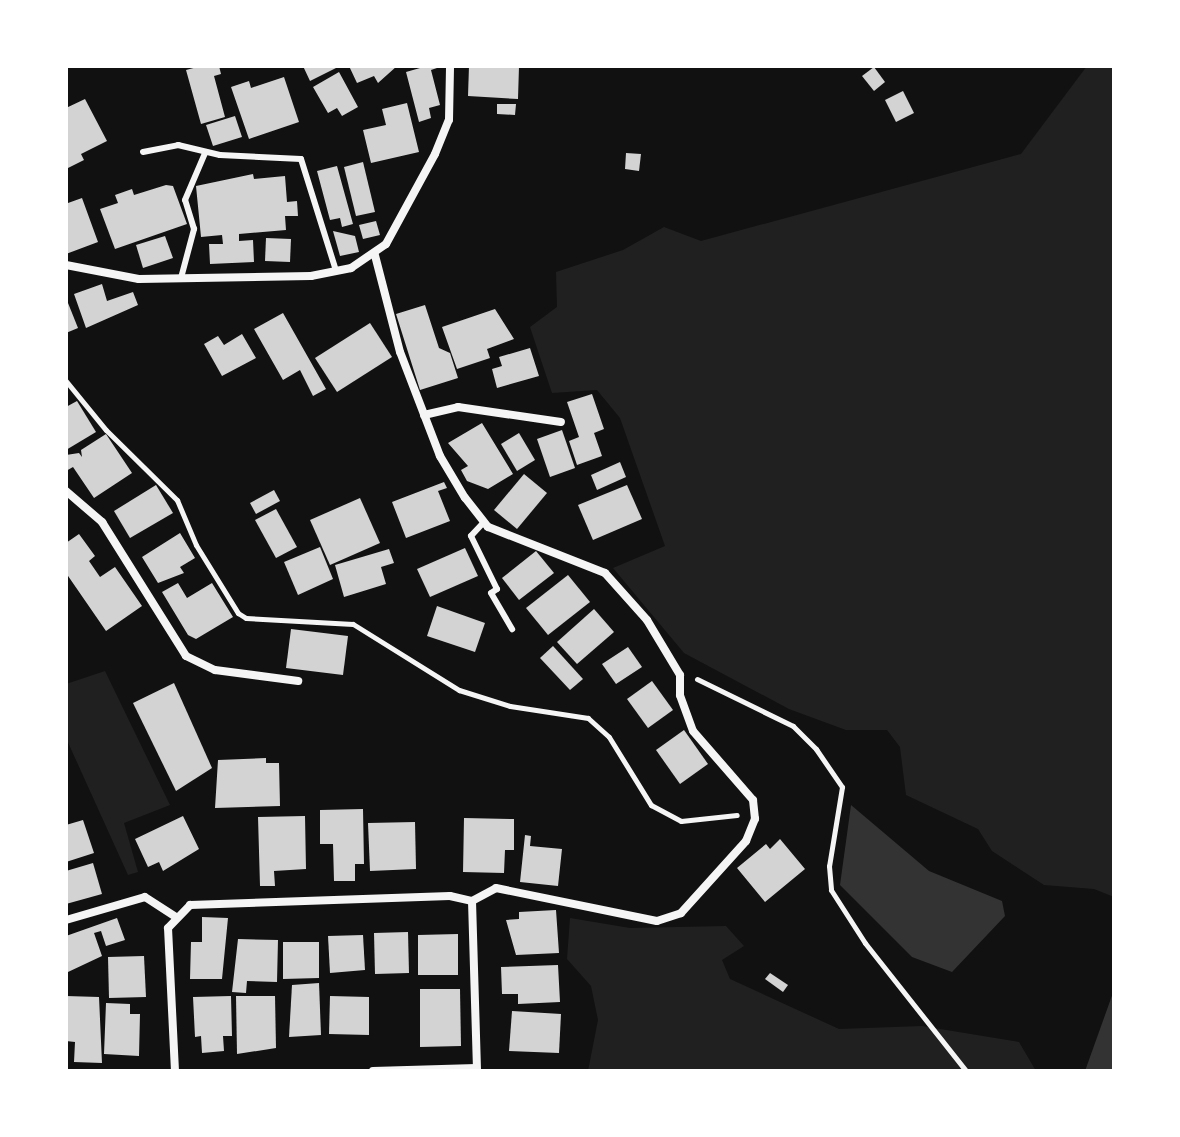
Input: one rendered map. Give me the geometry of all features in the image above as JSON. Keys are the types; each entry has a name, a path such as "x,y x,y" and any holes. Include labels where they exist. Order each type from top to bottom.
{"street":[{"path":"66,265 139,279 181,278 336,271 375,255 400,218 449,120 450,66"},
{"path":"175,1071 168,928 190,905 450,896 472,901 496,888 657,921 681,913 746,841 754,813 753,800 693,731 680,695 680,675 647,620 605,573 484,522 440,456 424,415 375,255"},
{"path":"424,415 458,407 561,422"},
{"path":"66,491 102,522 186,656 215,670 298,681"},
{"path":"66,920 145,897 177,918"},
{"path":"373,1071 476,1070 472,901"}],"lane":[{"path":"143,152 178,145 205,153 301,159 336,271"},
{"path":"181,278 194,229 185,200 205,153"},
{"path":"484,522 471,536 497,589 491,593 512,629"}],"path":[{"path":"66,381 106,430 177,500 196,545 238,613 246,618 353,624 459,690 510,706 588,718 609,737 651,805 670,817 681,821 754,813"},
{"path":"680,675 710,683 793,726 816,749 842,787 829,866 831,890 865,943 966,1071"}],"shaded area":[{"path":"1087,66 1114,66 1114,897 1094,889 1044,885 992,851 978,829 906,795 900,747 887,730 846,730 789,709 684,653 613,568 665,546 620,418 597,390 552,393 530,327 557,307 556,272 623,250 664,227 701,241 1021,154"},
{"path":"105,671 170,805 124,823 138,872 128,875 66,738 66,684"},
{"path":"851,805 929,871 1002,901 1005,916 952,972 912,957 840,885"},
{"path":"570,918 630,928 726,926 744,946 722,960 730,979 839,1029 922,1026 1019,1042 1036,1071 588,1071 598,1020 591,986 567,959"},
{"path":"1114,990 1114,1071 1085,1071"}],"building":[{"path":"219,66 221,74 214,76 225,117 201,124 186,70"},
{"path":"303,66 340,66 310,81"},
{"path":"349,66 397,66 378,83 374,76 357,83"},
{"path":"427,66 443,66 431,70 440,105 429,108 431,118 419,122 406,72"},
{"path":"469,66 519,66 518,99 468,96"},
{"path":"874,67 885,82 874,91 862,76"},
{"path":"339,72 358,107 342,116 337,108 328,113 313,87"},
{"path":"284,77 299,122 249,139 231,87 249,81 251,88"},
{"path":"903,91 914,113 896,122 885,100"},
{"path":"85,99 107,141 81,154 84,160 66,169 66,108"},
{"path":"407,103 419,152 371,163 363,130 386,125 382,109"},
{"path":"497,104 516,104 515,115 497,114"},
{"path":"235,116 242,137 213,146 206,125"},
{"path":"626,153 641,154 639,171 625,169"},
{"path":"363,162 375,212 356,216 344,167"},
{"path":"337,166 353,224 342,227 340,218 330,220 317,171"},
{"path":"253,174 254,179 285,176 287,202 297,201 298,216 285,216 286,230 239,234 239,241 253,240 254,262 210,264 209,244 223,244 222,235 201,237 196,186"},
{"path":"166,185 173,186 187,224 115,249 100,209 118,203 115,195 132,189 134,195"},
{"path":"66,198 68,203 82,198 98,242 66,254"},
{"path":"376,221 380,235 363,239 359,225"},
{"path":"333,231 355,236 359,252 340,256"},
{"path":"165,236 173,258 143,268 136,245"},
{"path":"266,238 291,239 290,262 265,261"},
{"path":"102,284 107,301 133,292 138,305 86,328 74,294"},
{"path":"66,298 78,328 66,333"},
{"path":"425,305 439,348 450,353 458,378 420,390 396,314"},
{"path":"495,309 514,339 487,349 490,358 457,369 442,327"},
{"path":"283,313 326,389 313,396 300,370 283,380 254,329"},
{"path":"370,323 392,357 337,392 315,358"},
{"path":"242,334 256,358 222,376 204,344 218,336 224,345"},
{"path":"530,348 539,376 497,388 492,369 502,366 499,357"},
{"path":"592,394 604,429 594,433 602,456 577,465 569,441 579,437 567,402"},
{"path":"77,401 96,432 66,450 66,407"},
{"path":"482,423 513,474 488,489 467,481 461,470 468,466 448,443"},
{"path":"562,430 575,468 550,477 537,439"},
{"path":"519,433 535,460 517,471 501,444"},
{"path":"106,434 132,473 94,498 73,467 66,471 66,455 79,453 82,457 81,450"},
{"path":"620,462 626,477 597,490 591,475"},
{"path":"524,474 547,493 517,529 494,510"},
{"path":"444,482 447,488 438,491 450,521 406,538 392,502"},
{"path":"156,485 173,513 130,538 114,511"},
{"path":"627,485 642,519 593,540 578,505"},
{"path":"274,490 280,501 256,514 250,503"},
{"path":"360,498 380,543 330,565 310,520"},
{"path":"276,509 297,547 276,558 255,520"},
{"path":"180,533 195,558 180,567 184,573 158,583 142,557"},
{"path":"79,534 95,556 89,561 100,577 115,567 142,606 106,631 66,573 66,543"},
{"path":"320,547 333,579 298,595 284,562"},
{"path":"465,548 478,576 430,597 417,569"},
{"path":"389,549 394,563 381,567 386,584 344,597 335,565"},
{"path":"536,551 554,573 519,600 502,578"},
{"path":"568,575 590,602 548,635 526,608"},
{"path":"178,583 187,598 212,583 233,617 196,639 188,635 162,592"},
{"path":"437,606 485,623 475,652 427,636"},
{"path":"594,609 614,632 577,664 557,642"},
{"path":"291,629 348,636 343,675 286,668"},
{"path":"553,646 583,679 570,690 540,658"},
{"path":"628,647 642,667 616,684 602,664"},
{"path":"652,681 673,710 648,728 627,699"},
{"path":"174,683 212,768 176,791 133,703"},
{"path":"684,730 708,764 680,784 656,750"},
{"path":"266,758 266,763 279,763 280,806 215,808 218,760"},
{"path":"363,809 364,864 355,864 355,881 334,881 333,844 320,844 320,810"},
{"path":"183,816 199,849 163,871 159,862 148,867 135,839"},
{"path":"305,816 306,869 274,871 275,886 260,886 258,817"},
{"path":"464,818 514,819 514,850 505,850 504,873 463,872"},
{"path":"83,820 94,853 66,862 66,825"},
{"path":"415,822 416,869 370,871 368,823"},
{"path":"525,835 531,836 530,846 562,849 558,886 520,882"},
{"path":"780,839 805,869 765,902 737,868 766,844 770,849"},
{"path":"93,863 102,894 66,904 66,871"},
{"path":"556,910 559,953 516,955 506,920 519,919 519,912"},
{"path":"202,917 228,918 222,979 190,979 191,942 202,942"},
{"path":"117,918 125,940 106,946 101,931 94,933 102,956 68,972 66,936"},
{"path":"408,932 409,973 375,974 374,933"},
{"path":"458,934 458,975 418,975 418,935"},
{"path":"363,935 365,970 330,973 328,936"},
{"path":"238,939 278,940 277,982 247,981 246,993 232,992"},
{"path":"283,942 319,942 319,978 283,979"},
{"path":"144,956 146,997 109,998 108,957"},
{"path":"558,965 560,1002 518,1004 518,994 502,994 501,967"},
{"path":"770,973 788,985 783,992 765,979"},
{"path":"319,983 321,1035 289,1037 292,985"},
{"path":"420,989 460,989 461,1046 420,1047"},
{"path":"66,996 99,997 102,1063 74,1062 75,1042 66,1041"},
{"path":"231,996 232,1036 223,1036 224,1051 202,1053 201,1036 195,1037 193,997"},
{"path":"236,996 275,996 276,1048 237,1054"},
{"path":"330,996 369,997 369,1035 329,1034"},
{"path":"106,1003 130,1004 130,1014 140,1014 139,1056 104,1054"},
{"path":"512,1011 561,1014 559,1053 509,1051"}]}
